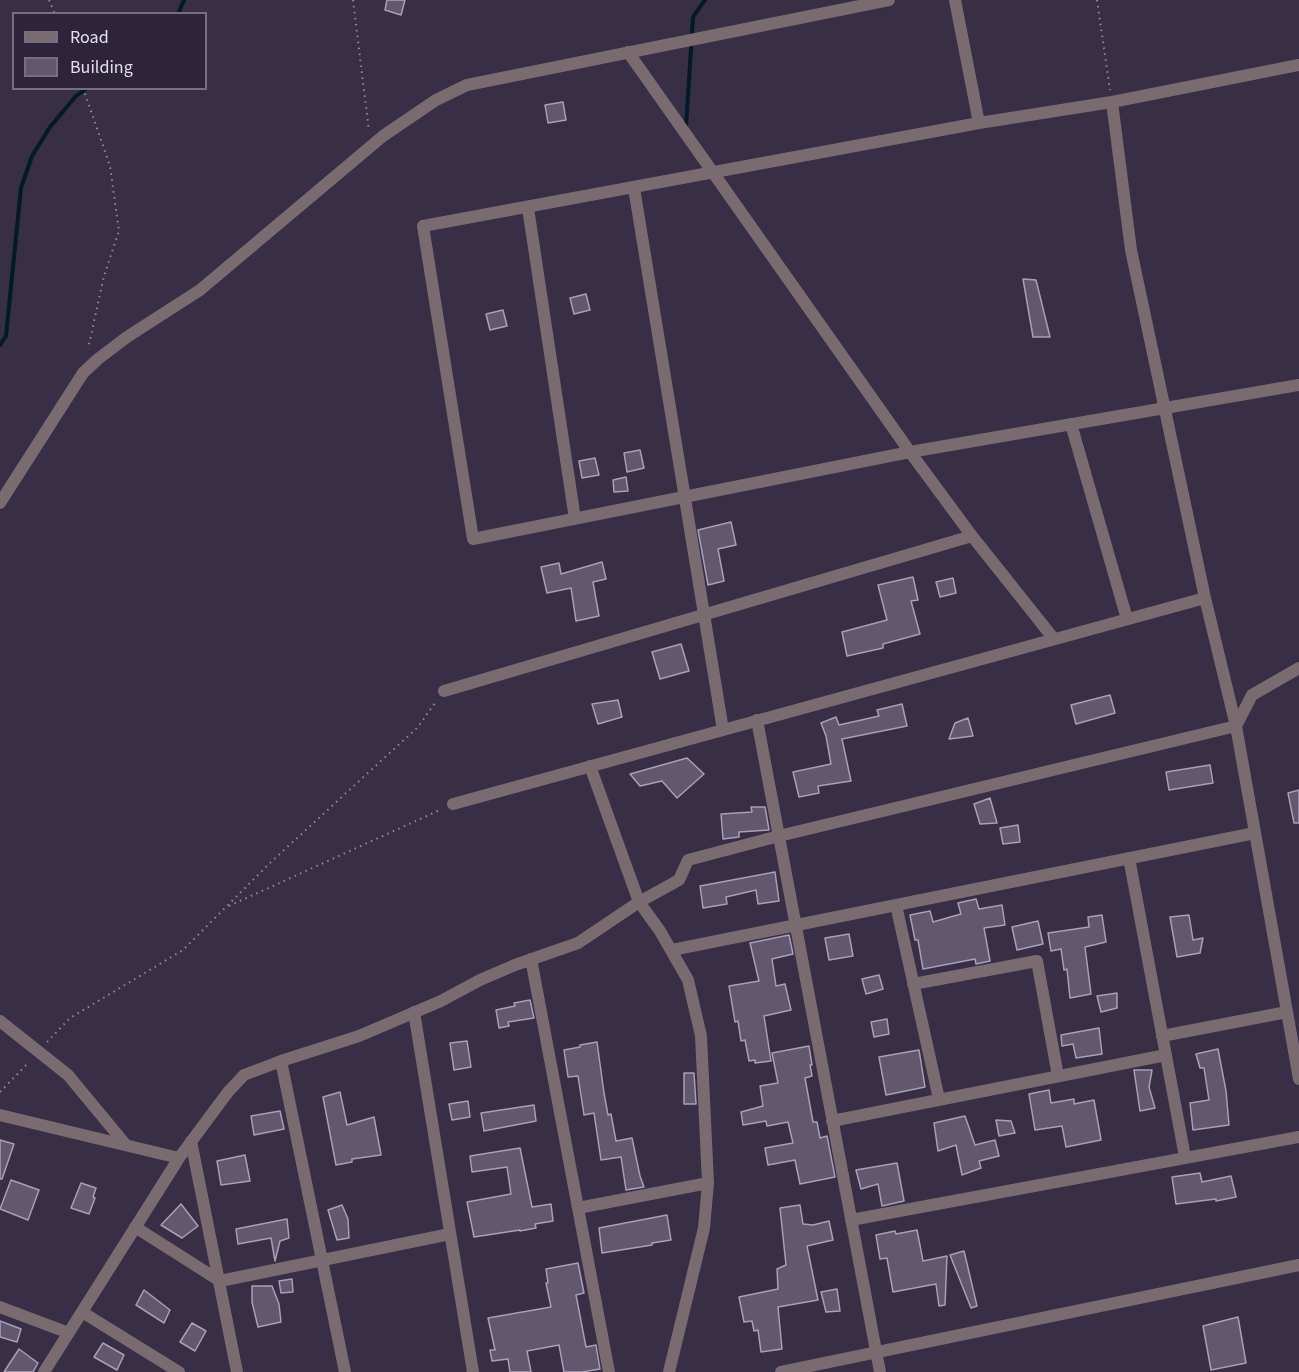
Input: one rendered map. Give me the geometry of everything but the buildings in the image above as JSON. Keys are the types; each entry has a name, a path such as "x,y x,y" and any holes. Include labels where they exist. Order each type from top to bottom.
{"street":[{"path":"0,503 83,373 127,337 200,290 371,146 436,100 467,85 889,0"},
{"path":"955,0 979,123"},
{"path":"628,52 910,452 972,536 1054,639"},
{"path":"1299,65 1112,102 979,123 423,226 473,539 910,452 1299,385"},
{"path":"1112,102 1131,250 1205,598 1236,726 1299,1079"},
{"path":"634,188 723,730"},
{"path":"528,208 575,519"},
{"path":"1071,424 1127,619"},
{"path":"444,692 972,536"},
{"path":"453,804 1205,598"},
{"path":"44,1372 179,1158 238,1080 252,1071 359,1036 441,1001 480,980 578,943 639,902 679,880 688,860 1236,726 1252,695 1299,668"},
{"path":"757,720 880,1372"},
{"path":"590,766 639,902 672,950 688,980 701,1036 708,1183 702,1239 669,1372"},
{"path":"672,950 1255,833"},
{"path":"1129,858 1185,1157"},
{"path":"896,905 939,1100"},
{"path":"531,959 609,1372"},
{"path":"913,984 1037,961 1058,1076"},
{"path":"414,1012 473,1372"},
{"path":"1162,1036 1287,1012"},
{"path":"0,1021 68,1074 126,1145"},
{"path":"832,1120 1166,1055"},
{"path":"281,1061 345,1372"},
{"path":"0,1115 179,1158"},
{"path":"851,1221 1299,1137"},
{"path":"191,1141 237,1372"},
{"path":"578,1208 708,1183"},
{"path":"135,1227 220,1281 450,1234"},
{"path":"781,1372 1299,1265"},
{"path":"0,1307 69,1333"},
{"path":"82,1312 179,1372"}],"path":[{"path":"353,0 371,146"},
{"path":"1097,0 1112,102"},
{"path":"84,90 110,166 119,231 104,276 87,352"},
{"path":"0,1092 70,1018 183,950 271,862 418,727 444,692"},
{"path":"226,907 453,804"}],"waterway":[{"path":"179,12 184,0"},
{"path":"686,127 693,17 705,0"},
{"path":"0,345 6,336 21,188 32,156 50,127 76,96 84,90"}]}
